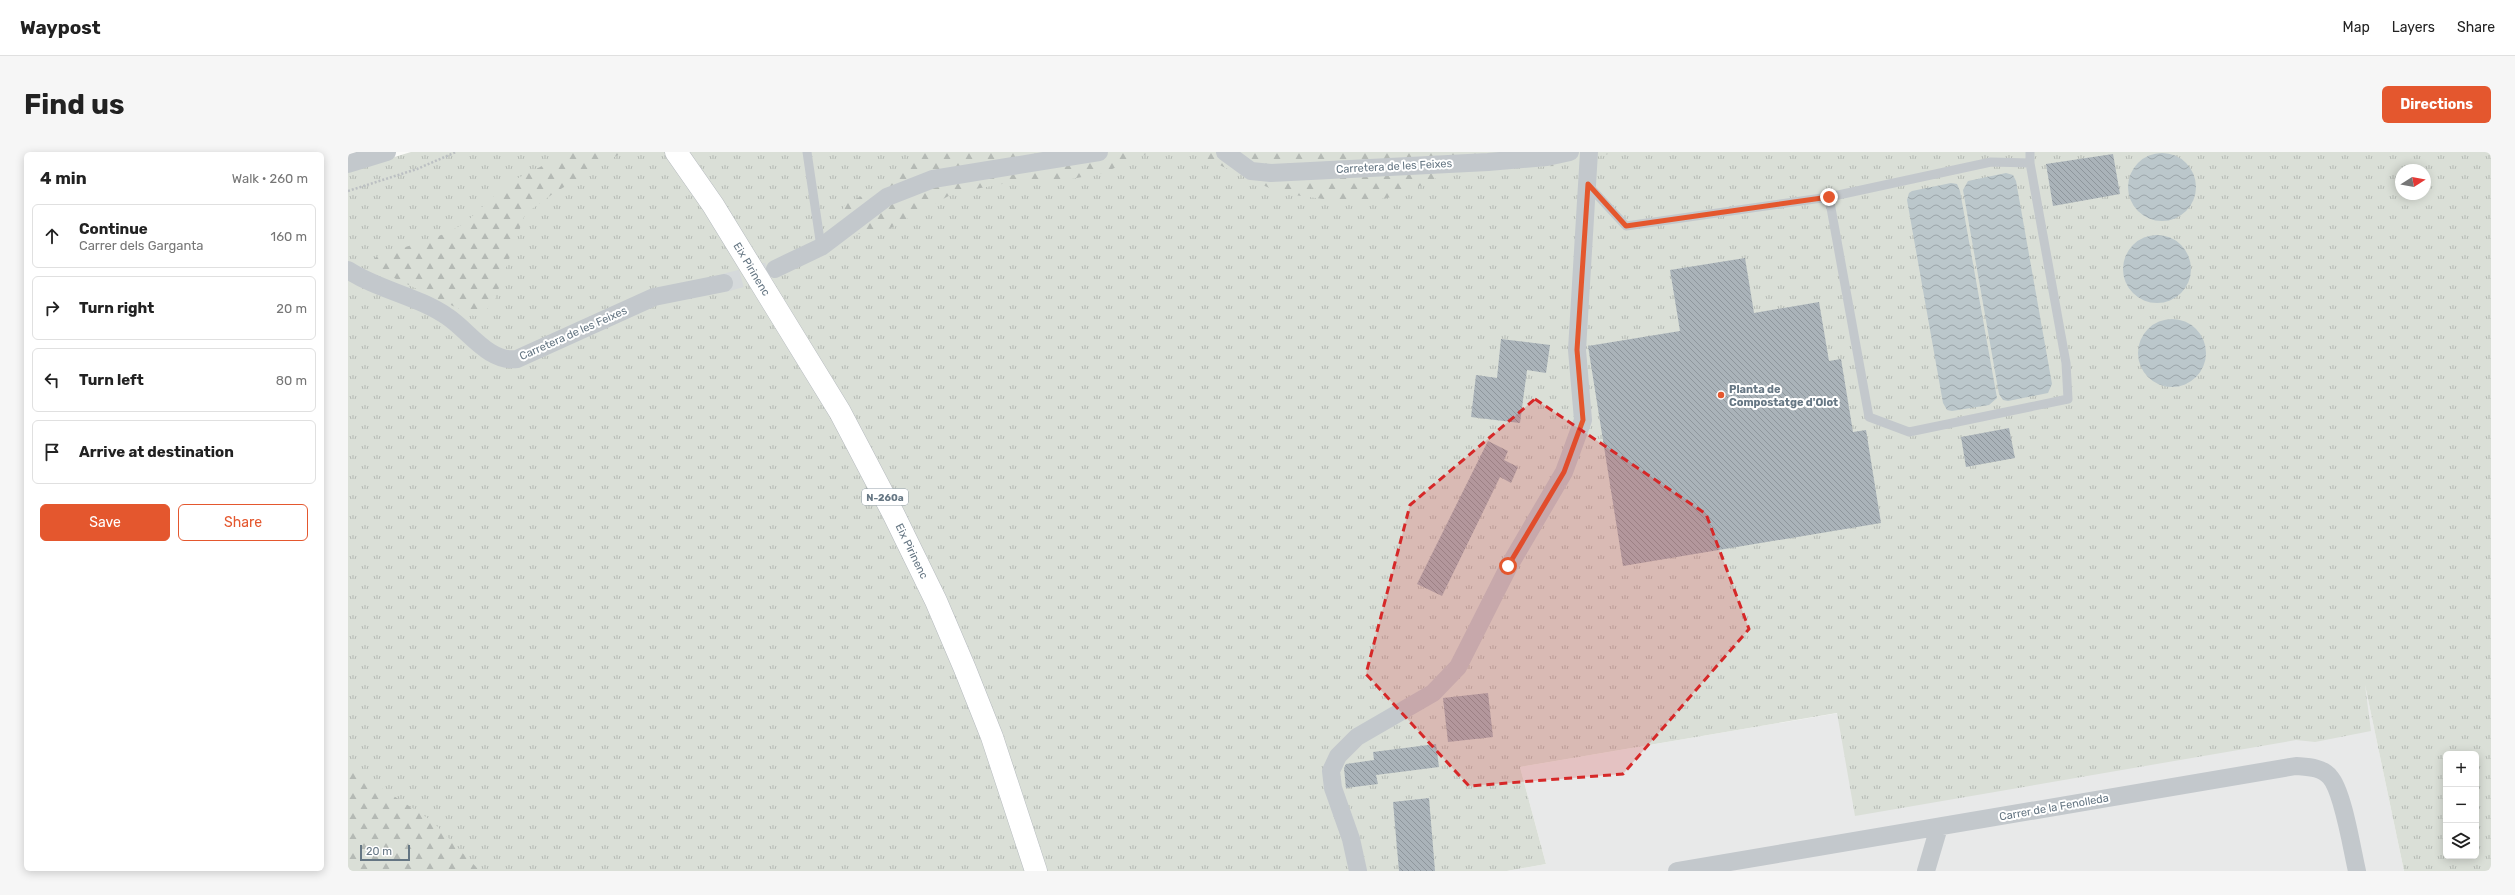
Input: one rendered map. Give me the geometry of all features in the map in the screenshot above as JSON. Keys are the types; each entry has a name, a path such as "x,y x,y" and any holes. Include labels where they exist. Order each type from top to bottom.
{"main road":[{"name":"Eix Pirinenc","path":"676,153 713,205 840,412 893,512 936,601 992,737 1036,871"}],"street":[{"path":"348,164 388,152"},
{"path":"775,269 821,247 887,198 933,179 1099,152"},
{"name":"Carretera de les Feixes","path":"1225,152 1251,171 1271,173 1488,162 1547,157 1570,152"},
{"path":"1358,871 1351,839 1333,788 1331,771 1338,756 1358,737 1432,693 1458,667 1508,566 1564,472 1583,420 1577,350 1589,152"},
{"name":"Carretera de les Feixes","path":"348,270 444,314 490,352 508,360 517,359 654,298 724,283"},
{"name":"Carrer de la Fenolleda","path":"1678,871 1772,863 1939,827 2296,766 2315,767 2330,776 2338,791 2357,871"},
{"path":"1926,871 1939,827"}],"lane":[{"path":"807,152 821,247"},
{"path":"1829,197 1869,418 1909,432 2068,399 2066,363 2030,162 2030,152"},
{"path":"1588,184 1626,226 1829,197 1991,162 2030,162"}],"path":[{"path":"348,191 417,169 456,152"}],"highlighted area":[{"path":"1535,399 1706,514 1749,629 1623,774 1469,786 1366,674 1410,505"}],"shaded area":[{"path":"2309,633 2363,675 2404,871 1507,871 1546,864 1520,767"}],"green space":[{"path":"411,152 2491,152 2491,871 2404,871 2365,685 2371,731 2315,742 2296,740 1855,816 1837,713 1520,767 1546,864 1507,871 348,871 348,171"},
{"path":"570,152 623,152 554,193 525,214 495,299 484,313 474,316 390,276 371,264 376,257 447,233 465,223 508,183"},
{"path":"924,152 1151,152 1103,173 1061,181 1002,184 954,193 887,230 874,234 859,234 847,229 840,217 845,204 883,186"},
{"path":"1191,152 1617,152 1556,166 1456,169 1398,196 1368,201 1323,199 1280,193"},
{"path":"348,766 432,821 480,871 348,871"}],"water":[{"path":"2155,153 2169,153 2181,158 2191,168 2196,180 2196,194 2191,206 2181,216 2169,221 2155,221 2143,216 2133,206 2128,194 2128,180 2133,168 2143,158"},
{"path":"2006,173 2013,175 2016,181 2052,384 2048,393 2008,401 2003,400 1999,394 1963,190 1968,181"},
{"path":"1951,183 1957,184 1960,191 1997,398 1989,405 1952,411 1947,410 1943,403 1907,200 1909,193 1912,191"},
{"path":"2150,235 2164,235 2176,240 2186,250 2191,262 2191,276 2186,288 2176,298 2164,303 2150,303 2138,298 2128,288 2123,276 2123,262 2128,250 2138,240"},
{"path":"2165,319 2179,319 2191,324 2201,334 2206,346 2206,360 2201,372 2191,382 2179,387 2165,387 2153,382 2143,372 2138,360 2138,346 2143,334 2153,324"}],"building":[{"path":"2113,154 2120,194 2053,206 2046,164"},
{"name":"Planta de Compostatge d'Olot","path":"1745,258 1754,313 1819,302 1829,361 1841,359 1853,432 1866,430 1881,523 1623,566 1588,346 1680,331 1670,270"},
{"path":"1501,339 1550,345 1546,373 1527,370 1520,423 1471,417 1476,375 1497,378"},
{"path":"2009,428 2015,458 1966,467 1961,437"},
{"path":"1488,441 1508,451 1504,460 1518,467 1511,483 1500,477 1442,596 1417,584"},
{"path":"1488,693 1493,737 1448,742 1443,698"},
{"path":"1436,744 1439,767 1376,775 1378,784 1346,788 1344,768 1346,764 1374,760 1373,752"},
{"path":"1429,798 1435,871 1399,871 1393,802"}],"tunnel":[{"path":"724,283 769,271"}],"place":[{"name":"Planta de Compostatge d'Olot","path":"1721,395"}],"route":[{"path":"1508,566 1564,472 1583,420 1579,392 1577,350 1588,184 1626,226 1829,197"}]}
